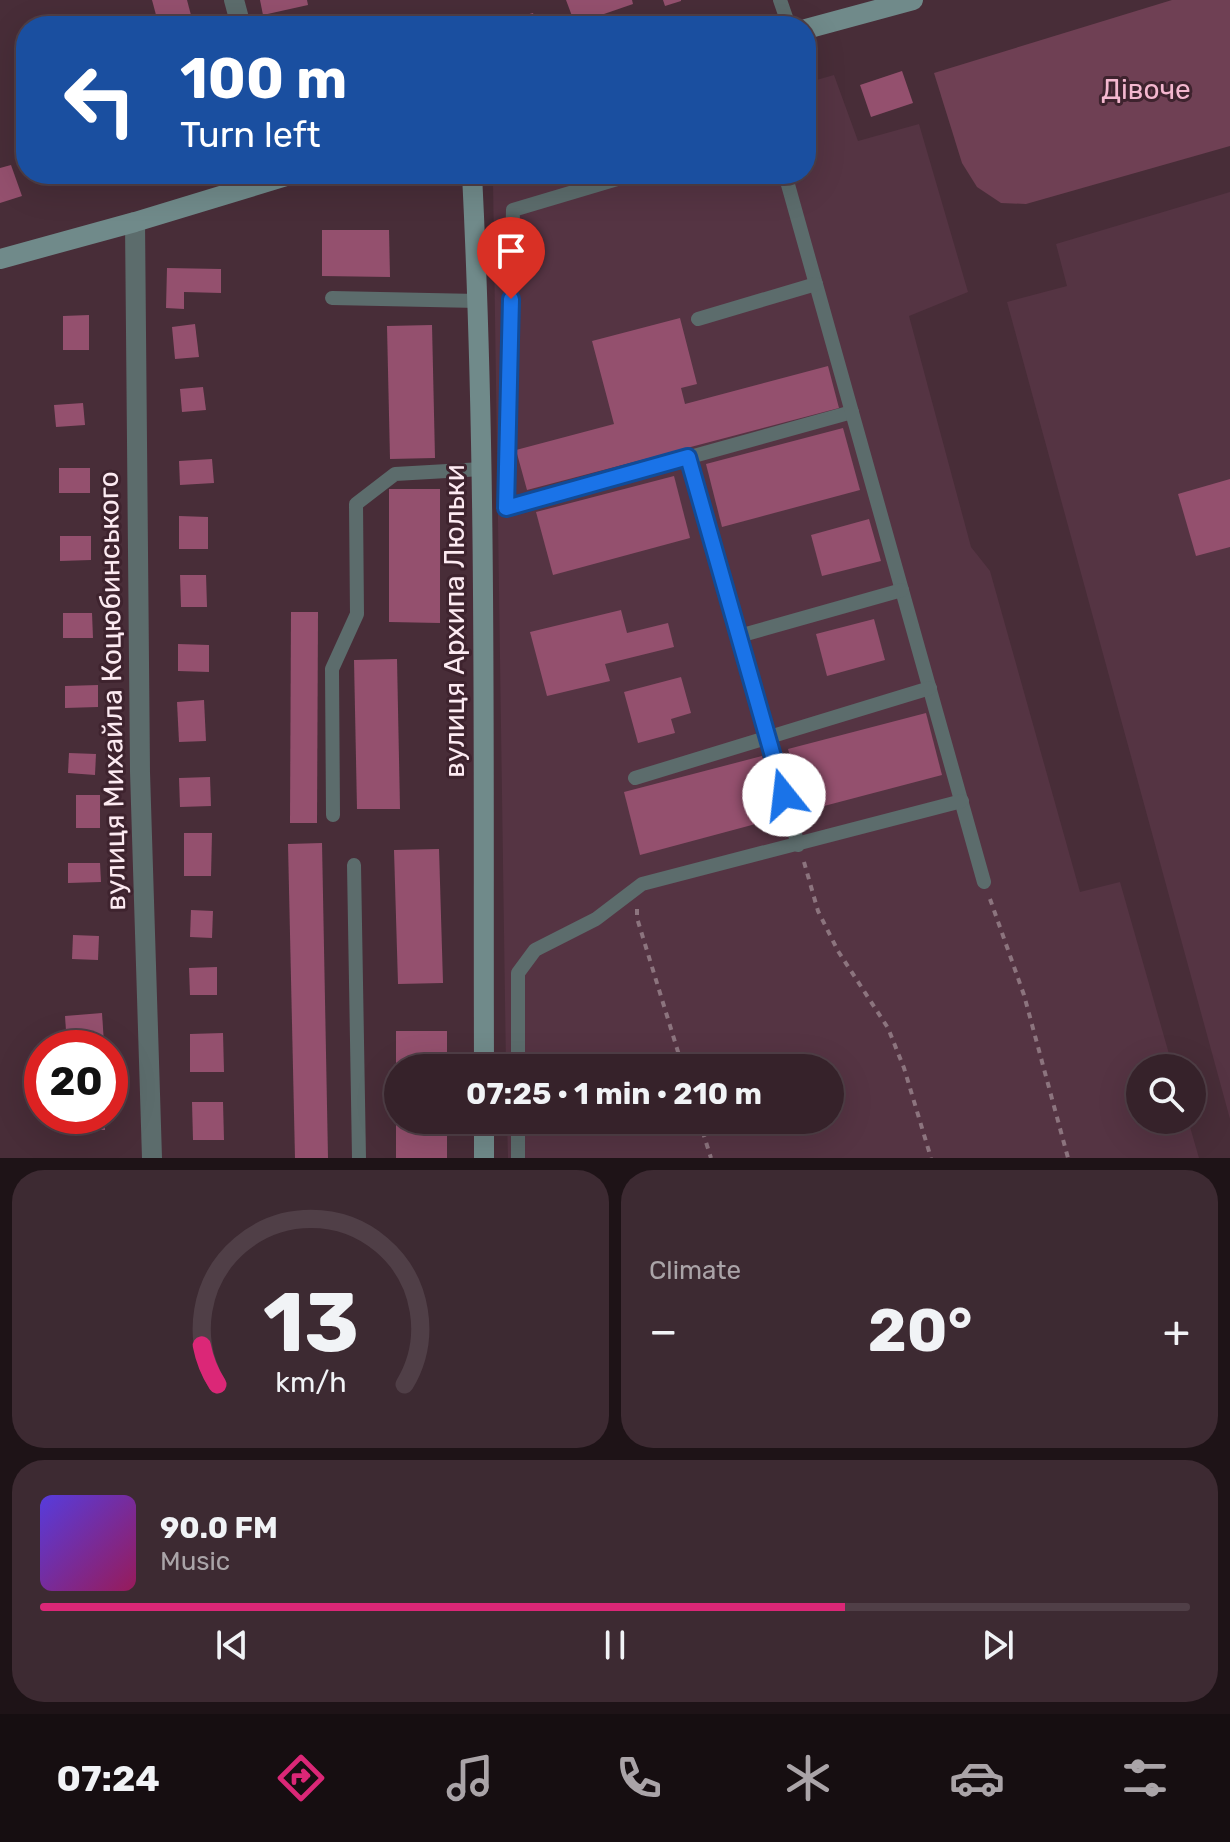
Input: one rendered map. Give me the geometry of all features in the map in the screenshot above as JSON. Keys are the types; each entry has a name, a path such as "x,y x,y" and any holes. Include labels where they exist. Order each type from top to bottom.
{"street":[{"path":"816,26 913,0"},
{"path":"0,259 258,184"},
{"name":"вулиця Архипа Люльки","path":"472,184 482,469 484,1054"},
{"name":"вулиця Михайла Коцюбинського","path":"135,222 140,772 152,1158"},
{"path":"484,1134 484,1158"}],"lane":[{"path":"600,184 513,210 506,508 852,412"},
{"path":"788,184 984,882"},
{"path":"698,319 816,284"},
{"path":"332,298 478,301"},
{"path":"688,457 798,845"},
{"path":"333,815 332,669 357,614 356,504 395,474 482,469"},
{"path":"739,636 902,590"},
{"path":"635,778 930,688"},
{"path":"518,1054 518,973 535,950 596,919 642,884 962,801"},
{"path":"354,865 359,1158"},
{"path":"518,1134 518,1158"}],"path":[{"path":"798,845 818,911 838,951 888,1028 931,1158"},
{"path":"984,882 1024,995 1068,1158"},
{"path":"642,884 637,901 637,918 679,1054"},
{"path":"703,1134 711,1158"}],"shaded area":[{"path":"834,75 858,141 919,124 968,292 909,316 971,547 990,571 1080,892 1120,882 1169,1054 1126,1054 1126,1134 1192,1134 1199,1158 508,1158 507,1134 844,1134 844,1054 506,1054 493,184 816,184 816,80"},
{"path":"1230,192 1230,1119 1007,302 1067,286 1056,244"}],"green space":[{"name":"Дівоче","path":"1172,0 1230,0 1230,146 1026,204 1001,203 977,187 962,163 934,73"}],"building":[{"path":"152,0 187,0 191,16 156,16"},
{"path":"260,0 307,0 308,5 263,15"},
{"path":"566,0 632,0 633,4 598,16 572,16"},
{"path":"663,0 681,0 681,1 665,6"},
{"path":"902,71 913,103 871,117 860,85"},
{"path":"11,165 22,196 0,203 0,168"},
{"path":"322,230 389,230 390,277 322,276"},
{"path":"167,268 221,269 221,293 184,292 184,309 166,308"},
{"path":"89,315 89,350 63,350 63,316"},
{"path":"680,318 697,384 681,388 685,404 828,366 839,408 527,490 516,450 614,424 592,341"},
{"path":"195,324 199,357 175,359 172,327"},
{"path":"432,325 435,458 390,459 387,326"},
{"path":"203,387 206,410 182,412 180,389"},
{"path":"83,403 85,425 56,427 54,405"},
{"path":"843,428 860,490 722,527 706,464"},
{"path":"212,459 214,483 180,485 179,461"},
{"path":"59,468 90,468 90,493 59,493"},
{"path":"674,476 690,538 553,575 536,512"},
{"path":"1230,479 1230,547 1196,556 1178,494"},
{"path":"389,489 440,489 440,623 389,622"},
{"path":"179,516 208,517 208,549 179,549"},
{"path":"869,519 881,561 822,576 811,535"},
{"path":"60,536 91,536 91,560 60,561"},
{"path":"180,575 206,575 207,607 181,607"},
{"path":"621,610 627,633 668,623 674,647 605,664 610,681 547,696 530,632"},
{"path":"291,612 318,612 317,823 290,823"},
{"path":"63,613 92,613 93,638 63,638"},
{"path":"874,619 885,660 827,676 816,634"},
{"path":"178,644 209,645 209,672 178,671"},
{"path":"397,659 400,809 357,809 354,660"},
{"path":"681,677 691,713 671,719 675,733 638,743 624,692"},
{"path":"98,685 98,707 65,708 65,686"},
{"path":"204,700 206,741 179,742 177,702"},
{"path":"926,713 942,775 805,811 788,749"},
{"path":"69,753 96,754 95,775 68,773"},
{"path":"762,756 778,818 640,855 624,792"},
{"path":"210,777 211,806 180,807 179,778"},
{"path":"76,795 100,795 100,828 76,828"},
{"path":"184,833 212,833 211,876 184,876"},
{"path":"322,843 328,1158 295,1158 288,844"},
{"path":"439,849 443,983 398,984 394,850"},
{"path":"68,863 100,863 101,882 68,883"},
{"path":"191,910 213,911 212,938 190,937"},
{"path":"73,935 99,936 98,960 72,959"},
{"path":"217,967 217,995 190,995 189,968"},
{"path":"102,1013 103,1030 66,1030 65,1016"},
{"path":"396,1031 447,1031 447,1054 396,1054"},
{"path":"223,1033 224,1072 190,1072 190,1034"},
{"path":"192,1102 223,1102 224,1140 193,1140"},
{"path":"396,1134 447,1134 447,1158 396,1158"}],"route":[{"path":"511,299 506,508 688,457 784,795"}]}
